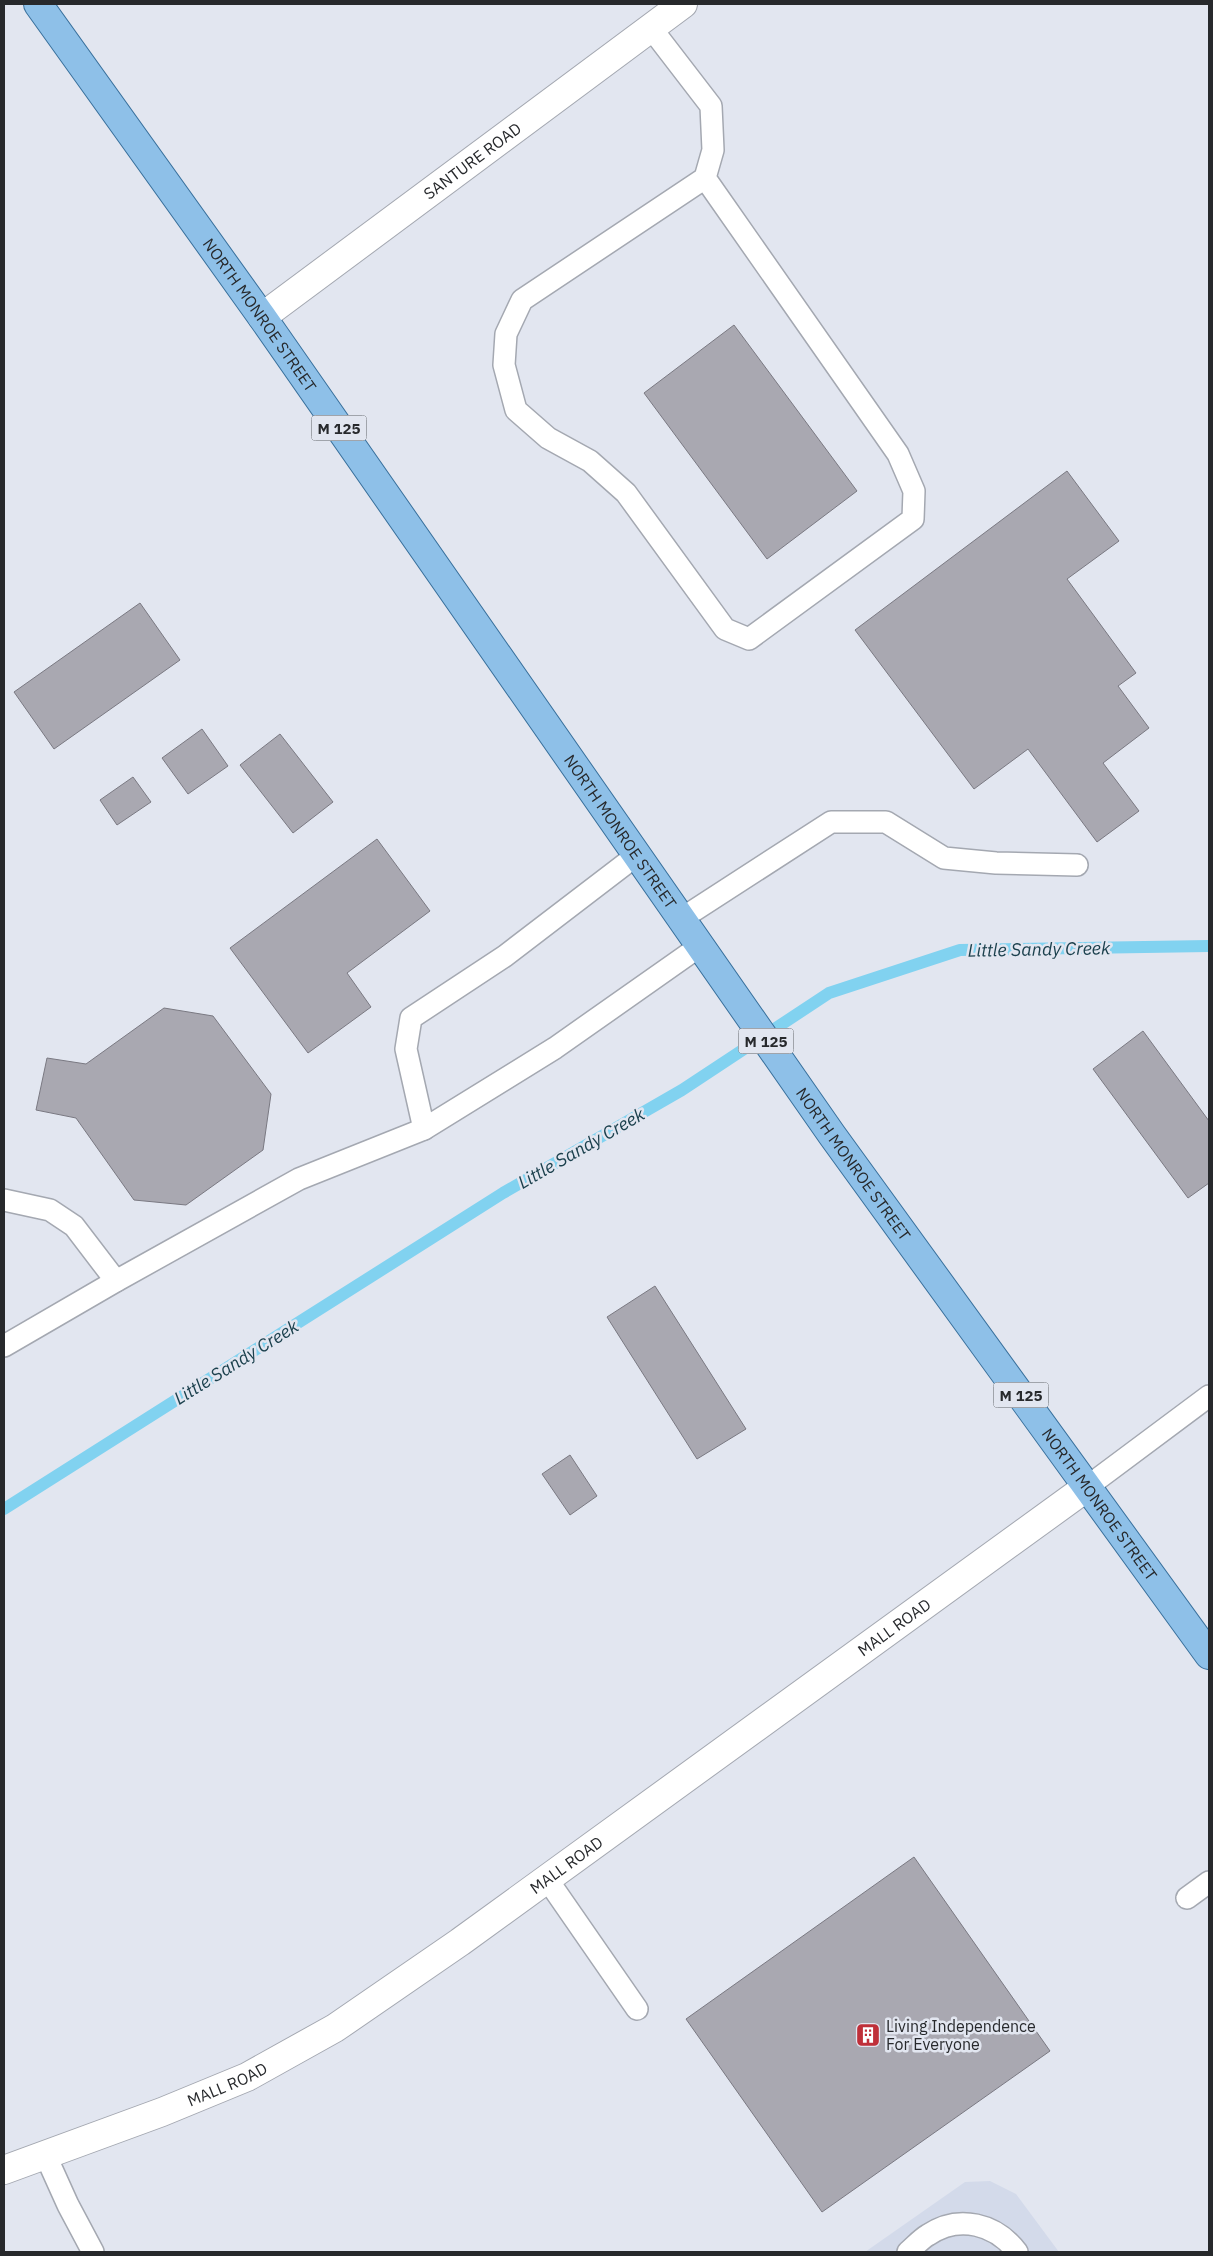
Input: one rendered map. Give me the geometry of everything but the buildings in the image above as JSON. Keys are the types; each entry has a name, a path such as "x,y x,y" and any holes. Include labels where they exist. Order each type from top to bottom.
{"main road":[{"name":"NORTH MONROE STREET","path":"38,4 262,318 832,1135 1209,1656"}],"street":[{"name":"SANTURE ROAD","path":"262,318 683,4"},
{"name":"MALL ROAD","path":"4,2170 162,2112 255,2072 335,2028 460,1942 1087,1487"}],"lane":[{"path":"651,28 711,106 713,150 706,178 522,300 506,334 504,365 516,410 548,438 590,461 626,493 725,629 749,639 913,519 914,491 898,454 706,178"},
{"path":"681,919 831,822 886,822 944,858 996,863 1077,865"},
{"path":"424,1128 406,1049 411,1018 505,956 637,855"},
{"path":"4,1346 299,1179 424,1128 555,1048 700,946"},
{"path":"4,1200 50,1210 74,1226 116,1281"},
{"path":"1087,1487 1209,1396"},
{"path":"547,1879 637,2009"},
{"path":"1188,1898 1209,1882"},
{"path":"45,2154 68,2205 93,2252"},
{"path":"908,2252 928,2235 945,2226 964,2223 983,2226 996,2232 1009,2242 1016,2252"}],"shaded area":[{"path":"990,2181 1016,2194 1059,2252 865,2252 965,2182"}],"waterway":[{"name":"Little Sandy Creek","path":"4,1509 503,1193 682,1090 829,993 960,950 1209,946"}],"place":[{"name":"Living Independence For Everyone","path":"868,2035"}]}
